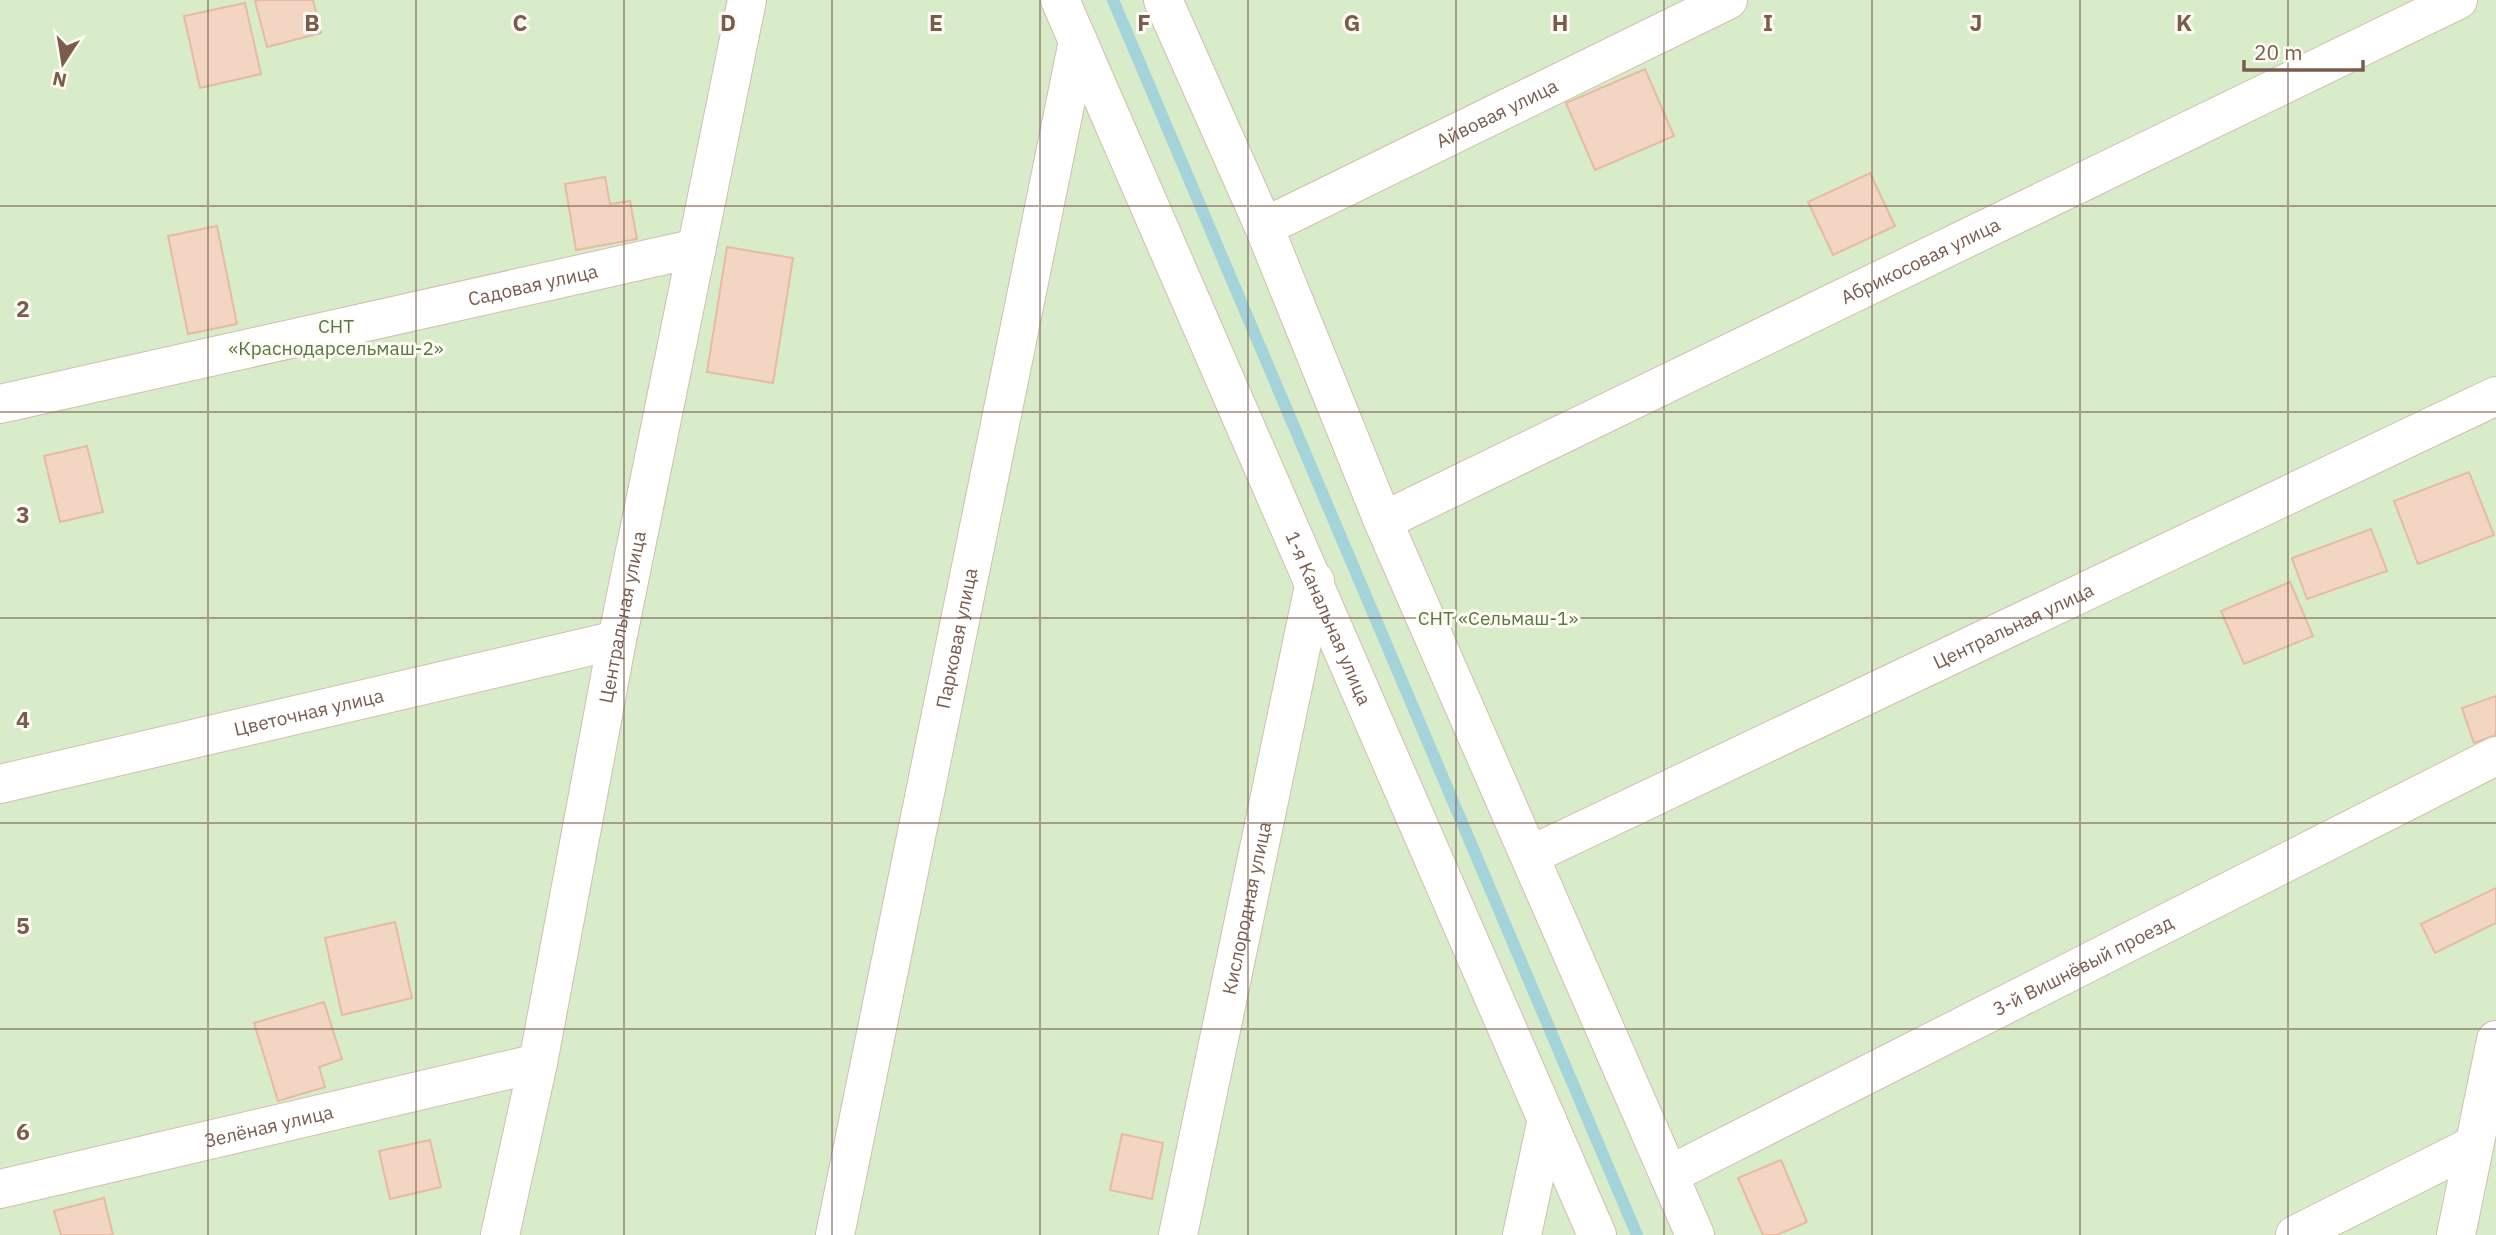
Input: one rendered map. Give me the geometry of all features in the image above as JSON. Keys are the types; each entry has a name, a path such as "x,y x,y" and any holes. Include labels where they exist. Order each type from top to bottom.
{"street":[{"name":"Центральная улица","path":"500,1235 538,1063 617,640 747,0"},
{"name":"1-я Канальная улица","path":"1060,0 1315,581 1597,1235"},
{"path":"1164,0 1264,227 1383,521 1695,1235"},
{"name":"Айвовая улица","path":"1264,227 1728,0"},
{"name":"Абрикосовая улица","path":"1383,521 2458,0"},
{"name":"Парковая улица","path":"835,1235 1077,41"},
{"name":"Садовая улица","path":"0,404 697,248"},
{"name":"Центральная улица","path":"1531,855 2496,396"},
{"name":"Кислородная улица","path":"1178,1235 1315,581"},
{"name":"Цветочная улица","path":"0,784 617,640"},
{"name":"3-й Вишнёвый проезд","path":"1669,1175 2496,756"},
{"path":"2456,1235 2496,1040"},
{"name":"Зелёная улица","path":"0,1189 538,1063"},
{"path":"1522,1235 1547,1119"},
{"path":"2295,1235 2474,1145"}],"green space":[{"name":"СНТ «Сельмаш-1»","path":"0,0 2496,0 2496,1235 0,1235"}],"building":[{"path":"313,0 321,33 267,47 255,1"},
{"path":"245,3 261,74 200,88 184,16"},
{"path":"1645,69 1674,136 1595,170 1566,103"},
{"path":"1870,173 1895,226 1833,255 1808,202"},
{"path":"605,177 610,204 630,201 637,239 576,250 565,184"},
{"path":"217,226 237,324 188,334 168,236"},
{"path":"727,247 793,258 773,383 707,372"},
{"path":"87,446 103,512 60,522 44,456"},
{"path":"2469,472 2494,535 2418,564 2394,501"},
{"path":"2371,529 2387,571 2307,599 2292,558"},
{"path":"2290,582 2313,636 2244,664 2221,611"},
{"path":"2496,696 2496,735 2474,743 2462,708"},
{"path":"2496,888 2496,923 2435,953 2421,924"},
{"path":"395,922 412,998 342,1015 325,938"},
{"path":"324,1002 342,1059 319,1067 325,1087 278,1101 254,1023"},
{"path":"1122,1134 1163,1143 1152,1199 1110,1190"},
{"path":"430,1140 441,1187 390,1199 379,1151"},
{"path":"1781,1160 1807,1222 1777,1235 1763,1235 1738,1178"},
{"path":"104,1198 113,1235 61,1235 54,1211"}],"waterway":[{"path":"1113,0 1637,1235"}],"park label":[{"name":"СНТ «Краснодарсельмаш-2»","path":"336,337"}]}
